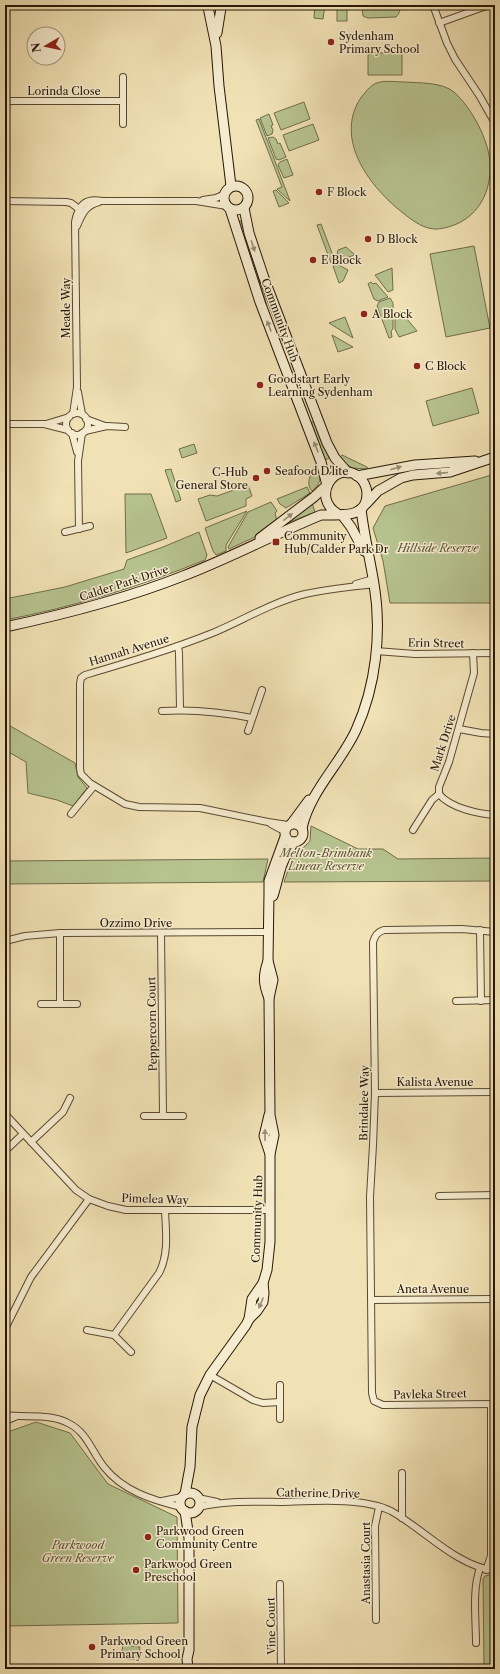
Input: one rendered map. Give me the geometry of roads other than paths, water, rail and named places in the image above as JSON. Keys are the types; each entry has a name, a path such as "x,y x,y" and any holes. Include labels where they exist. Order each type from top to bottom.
{"street":[{"path":"433,5 439,23 456,59 479,94 495,123"},
{"path":"439,23 489,5"},
{"path":"207,6 212,10 222,7"},
{"path":"207,6 216,46 219,86 228,149 236,186"},
{"path":"216,46 218,21 222,7"},
{"path":"123,77 123,124"},
{"name":"Lorinda Close","path":"5,101 122,101"},
{"path":"5,201 66,202 81,210 94,203 102,201 196,201 216,198 225,194 236,186"},
{"path":"196,201 228,207 237,211 244,208 249,198 246,190 236,186"},
{"path":"225,194 224,202 228,207"},
{"name":"Community Hub","path":"228,207 253,282 321,462 327,485"},
{"name":"Community Hub","path":"244,208 249,233 259,264 331,452 348,473"},
{"name":"Meade Way","path":"71,416 77,387 76,229 81,210"},
{"path":"276,344 288,340"},
{"name":"Meade Way","path":"77,387 84,417"},
{"path":"301,411 313,406"},
{"path":"71,416 66,424 70,432 78,461"},
{"path":"5,424 44,424 71,416 84,417 107,426"},
{"path":"79,529 78,461 84,432 88,425 84,417"},
{"path":"44,424 75,434 107,426 125,427"},
{"path":"362,508 366,500 366,486 357,476 348,473 336,475 327,485 326,498 328,505 340,514 352,514 362,508 378,491 401,478 413,475 460,470 495,457"},
{"path":"357,476 414,464 479,462"},
{"name":"Calder Park Drive","path":"246,549 314,497 327,485"},
{"name":"Community Hub","path":"302,828 310,806 344,753 356,730 367,701 376,651 377,607 368,557 362,508"},
{"name":"Community Hub","path":"340,514 351,526 368,557"},
{"name":"Calder Park Drive","path":"5,627 73,612 128,596 183,576 321,515 340,514"},
{"path":"65,532 90,526"},
{"name":"Hannah Avenue","path":"287,829 268,822 200,808 139,808 125,804 94,786 81,774 80,769 81,678 85,675 178,646 304,594 373,581"},
{"path":"178,646 180,710"},
{"name":"Erin Street","path":"376,651 415,654 495,653"},
{"name":"Mark Drive","path":"413,830 432,800 439,794 438,787 449,762 474,673 473,653"},
{"path":"248,731 262,690"},
{"path":"162,711 180,710 227,713 252,718"},
{"path":"459,729 495,734"},
{"name":"Community Hub","path":"183,1496 190,1467 192,1427 200,1395 210,1375 249,1319 263,1302 263,1283 267,1270 270,1242 270,1154 274,1135 270,1115 269,998 273,980 268,961 268,911 270,881 287,829 299,812 323,784"},
{"path":"71,814 94,786"},
{"path":"439,794 444,800 467,810 480,814 495,815"},
{"path":"298,824 302,828 302,836 299,840 294,842 289,841 287,829 298,824"},
{"name":"Community Hub","path":"268,911 285,855 294,842"},
{"name":"Brindalee Way","path":"372,1393 370,1197 374,1093 374,937 384,930 462,929 495,932"},
{"path":"480,930 481,1001"},
{"name":"Ozzimo Drive","path":"5,941 25,936 60,933 268,932"},
{"path":"60,933 60,1004"},
{"name":"Peppercorn Court","path":"161,933 163,1115"},
{"path":"456,1001 495,1000"},
{"path":"41,1004 77,1004"},
{"name":"Kalista Avenue","path":"374,1093 495,1092"},
{"path":"31,1142 63,1112 70,1098"},
{"name":"Pimelea Way","path":"5,1114 68,1182 89,1199 108,1206 126,1210 165,1211 270,1210"},
{"path":"144,1116 184,1116"},
{"path":"5,1151 23,1134"},
{"path":"440,1196 495,1195"},
{"path":"5,1329 31,1277 89,1199"},
{"path":"114,1335 160,1273 164,1264 166,1253 165,1211"},
{"name":"Aneta Avenue","path":"372,1300 495,1299"},
{"path":"87,1330 114,1335 131,1352"},
{"path":"210,1375 253,1400 263,1403 280,1402"},
{"path":"280,1385 280,1419"},
{"name":"Pavleka Street","path":"372,1393 374,1402 383,1405 493,1404"},
{"path":"476,1643 477,1577 491,1556 493,1404"},
{"path":"5,1415 17,1417 55,1418 69,1423 82,1434 104,1467 124,1486 139,1494 190,1512 197,1502 191,1493 160,1501"},
{"path":"5,1421 17,1417"},
{"name":"Community Hub","path":"189,1538 197,1502 190,1467"},
{"path":"402,1474 402,1518"},
{"path":"183,1496 180,1502 183,1509"},
{"name":"Catherine Drive","path":"197,1502 332,1502 360,1503 379,1507 402,1518 456,1555 483,1569 495,1571"},
{"name":"Anastasia Court","path":"376,1620 375,1526 379,1507"},
{"name":"Community Hub","path":"183,1509 189,1538 188,1669"},
{"name":"Vine Court","path":"280,1584 281,1669"},
{"name":"Community Hub","path":"189,1650 194,1669"}],"place":[{"name":"Sydenham Primary School","path":"331,42"},
{"name":"F Block","path":"319,192"},
{"name":"D Block","path":"368,239"},
{"name":"E Block","path":"313,260"},
{"name":"A Block","path":"364,314"},
{"name":"C Block","path":"417,366"},
{"name":"Goodstart Early Learning Sydenham","path":"260,385"},
{"name":"Seafood D'lite","path":"267,471"},
{"name":"C-Hub General Store","path":"256,478"},
{"name":"Community Hub/Calder Park Dr","path":"276,542"},
{"name":"Parkwood Green Community Centre","path":"148,1537"},
{"name":"Parkwood Green Preschool","path":"136,1570"},
{"name":"Parkwood Green Primary School","path":"92,1647"}],"park label":[{"name":"Hillside Reserve","path":"438,548"},
{"name":"Melton-Brimbank Linear Reserve","path":"326,859"},
{"name":"Parkwood Green Reserve","path":"78,1551"}]}
